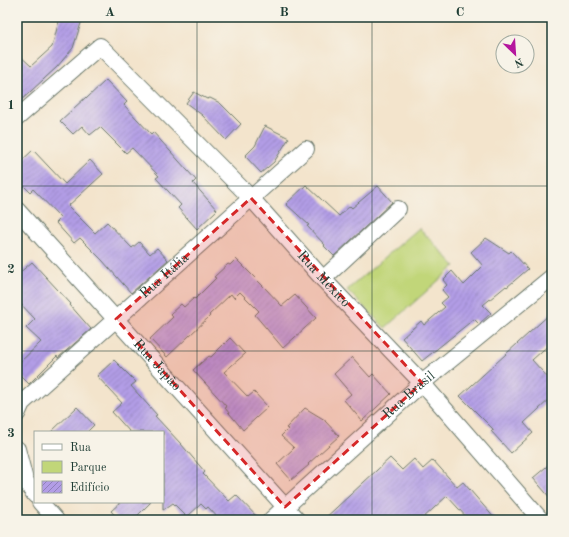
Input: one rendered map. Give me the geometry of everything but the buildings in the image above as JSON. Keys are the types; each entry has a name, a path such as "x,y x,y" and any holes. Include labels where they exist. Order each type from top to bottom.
{"street":[{"name":"Rua México","path":"17,118 100,46 251,198 323,279 422,383 541,520"},
{"name":"Rua Itália","path":"19,408 306,149"},
{"path":"323,279 398,209"},
{"name":"Rua Japão","path":"17,210 297,520"},
{"name":"Rua Brasil","path":"271,520 422,383 552,276"},
{"path":"17,449 25,480 34,494"},
{"path":"41,503 56,520"}],"highlighted area":[{"path":"251,198 422,383 285,507 116,319"}],"green space":[{"path":"419,228 455,266 385,328 347,290"}]}
